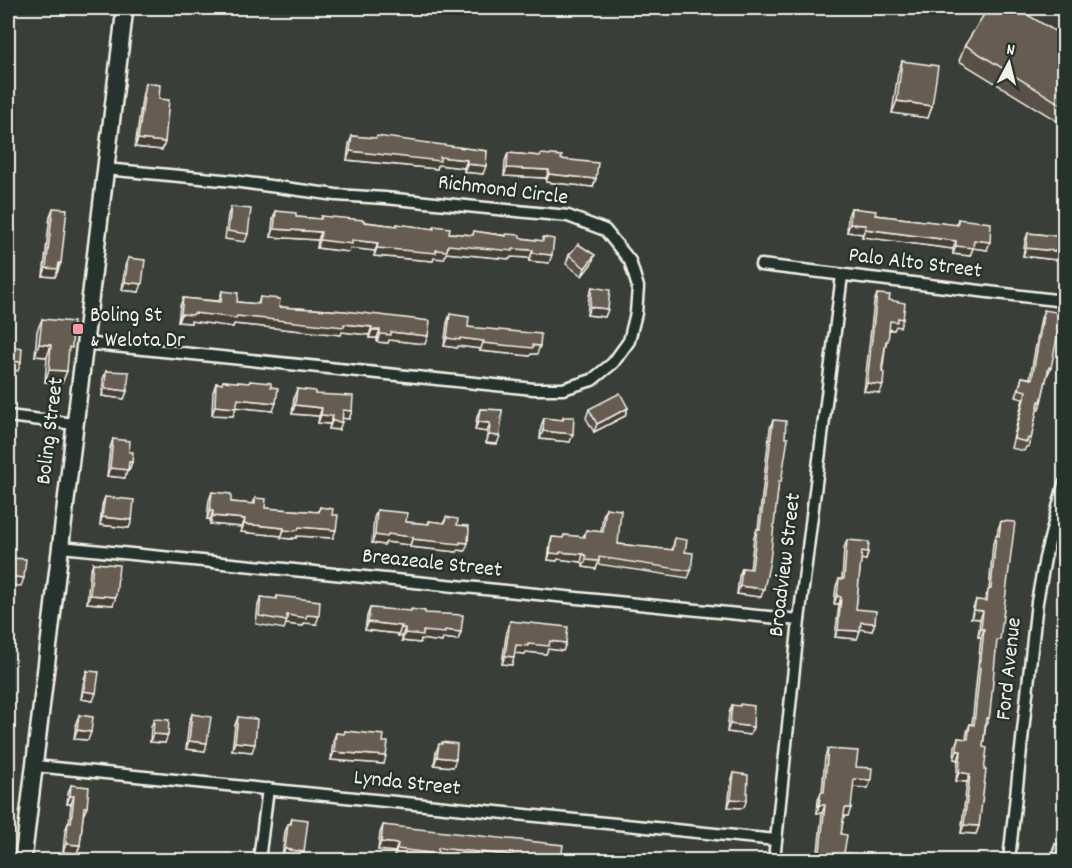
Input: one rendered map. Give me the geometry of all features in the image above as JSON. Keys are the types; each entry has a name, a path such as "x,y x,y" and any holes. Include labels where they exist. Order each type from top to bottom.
{"street":[{"name":"Boling Street","path":"23,861 125,8"},
{"name":"Richmond Circle","path":"84,343 524,388 563,388 592,380 612,363 629,341 636,313 638,287 630,261 605,230 568,216 336,195 233,181 105,169"},
{"name":"Palo Alto Street","path":"761,265 1065,301"},
{"name":"Broadview Street","path":"774,861 799,620 842,275"},
{"path":"8,416 75,424"},
{"name":"Ford Avenue","path":"1009,861 1037,602 1045,558 1065,484"},
{"name":"Breazeale Street","path":"61,547 799,620"},
{"name":"Lynda Street","path":"34,766 776,840"},
{"path":"259,861 268,789"}],"building":[{"path":"988,8 1016,8 1065,37 1065,107 965,45"},
{"path":"902,61 938,66 932,106 897,101"},
{"path":"146,83 160,85 159,99 169,100 165,142 138,139"},
{"path":"352,136 376,138 377,136 487,151 486,166 467,164 467,160 440,157 440,161 350,151"},
{"path":"508,153 562,156 561,159 598,163 596,179 549,174 549,170 507,168"},
{"path":"231,207 251,209 248,234 228,231"},
{"path":"53,208 67,209 61,263 58,269 46,268"},
{"path":"851,208 876,211 875,215 958,225 958,219 991,223 990,242 974,240 973,248 956,246 956,241 865,229 866,225 850,224"},
{"path":"276,211 296,213 296,217 321,219 321,216 397,226 397,224 434,229 434,226 450,228 449,233 473,235 474,231 506,236 506,234 520,235 520,238 543,241 543,237 554,239 552,255 532,253 533,250 513,249 513,251 448,245 447,251 436,250 436,253 377,248 378,243 352,240 352,244 320,240 321,232 274,229"},
{"path":"1028,233 1065,237 1065,252 1026,248"},
{"path":"578,244 595,255 585,268 569,255"},
{"path":"128,258 145,260 142,284 125,282"},
{"path":"592,287 610,290 608,309 590,307"},
{"path":"222,291 238,293 237,302 259,304 260,297 280,299 279,307 345,311 430,321 428,336 391,332 391,335 380,334 380,330 372,330 372,327 344,324 344,327 237,316 236,318 194,313 193,315 181,314 183,298 221,302"},
{"path":"877,294 890,295 889,300 905,303 903,319 898,318 897,322 890,321 882,366 883,385 867,383"},
{"path":"1044,310 1062,313 1051,368 1049,367 1041,402 1039,401 1031,439 1028,438 1027,442 1014,439 1026,391 1019,389 1022,377 1032,379"},
{"path":"450,314 469,317 468,327 541,334 540,346 533,345 533,348 447,338"},
{"path":"42,319 73,322 72,348 69,347 67,371 49,370 51,345 39,344"},
{"path":"8,346 22,348 21,362 9,361 8,365"},
{"path":"106,371 129,372 127,391 105,388"},
{"path":"223,381 271,383 271,387 278,388 276,403 238,399 236,408 215,406 216,383 222,384"},
{"path":"297,389 315,391 315,394 353,396 352,411 343,410 342,422 332,421 333,416 321,415 322,408 295,405"},
{"path":"620,393 628,408 597,424 589,409"},
{"path":"480,409 502,410 500,436 489,435 490,423 478,422"},
{"path":"563,417 574,417 573,434 543,431 544,418 563,420"},
{"path":"773,420 786,421 785,438 788,438 781,482 779,481 770,561 764,589 740,586 742,568 752,569 757,529 760,529"},
{"path":"113,439 130,441 129,452 133,452 128,470 110,468"},
{"path":"212,492 231,494 231,502 255,504 255,498 266,499 265,508 319,512 320,507 333,509 332,515 338,515 336,530 299,527 295,531 284,530 284,528 244,524 245,519 213,516 213,511 210,511"},
{"path":"105,497 134,500 132,520 102,517"},
{"path":"606,508 621,510 618,544 673,550 675,538 687,540 685,552 693,553 691,571 599,557 599,561 586,560 583,554 550,553 552,537 563,538 564,535 585,537 586,530 603,532"},
{"path":"377,510 407,513 406,522 429,524 429,521 445,523 446,517 458,519 457,525 468,526 468,543 412,539 413,537 388,534 387,537 375,535"},
{"path":"1001,521 1015,522 1000,640 997,640 990,713 989,718 986,718 983,747 987,748 984,770 986,770 979,826 964,825 970,774 959,772 961,751 957,751 958,738 968,739 970,724 974,725 984,629 981,629 983,611 974,610 976,600 987,601 988,590 991,589 996,535 999,536"},
{"path":"847,540 869,542 868,552 862,551 856,609 876,611 875,623 861,622 860,631 838,630 841,597 837,596 839,579 844,579"},
{"path":"11,558 26,559 24,578 8,576 8,561"},
{"path":"93,563 119,565 116,597 90,595"},
{"path":"277,596 320,601 319,616 307,615 306,618 287,615 287,621 259,616 261,597 277,599"},
{"path":"370,608 411,611 411,609 425,611 425,613 463,615 461,632 423,631 423,635 405,633 405,628 401,628 402,626 368,622"},
{"path":"510,621 568,627 566,643 550,641 549,646 516,645 514,657 505,656"},
{"path":"87,671 99,672 96,693 84,691"},
{"path":"740,704 754,706 753,727 730,724 732,705 740,706"},
{"path":"192,714 211,717 207,743 189,741"},
{"path":"79,715 93,717 91,732 77,730"},
{"path":"238,717 257,719 255,744 235,742"},
{"path":"154,719 169,720 168,735 153,734"},
{"path":"345,731 384,735 383,742 388,742 386,756 334,752 336,733 344,734"},
{"path":"1065,739 1065,765 1062,765"},
{"path":"442,742 457,744 456,759 437,757 439,744"},
{"path":"828,749 858,751 856,767 872,768 871,780 854,779 851,808 845,808 841,834 847,835 844,853 856,854 855,861 819,861 825,805 819,805 821,792 824,792"},
{"path":"734,773 748,775 747,799 745,800 731,799"},
{"path":"71,785 89,787 87,807 84,807 80,845 66,844 74,796 70,796"},
{"path":"292,818 308,820 304,852 285,849 288,824 291,824"},
{"path":"383,825 563,845 561,861 438,848 438,854 397,849 398,844 381,842"},
{"path":"1055,844 1065,845 1065,861 1052,861"}],"place":[{"name":"Boling St & Welota Dr","path":"78,329"}]}
